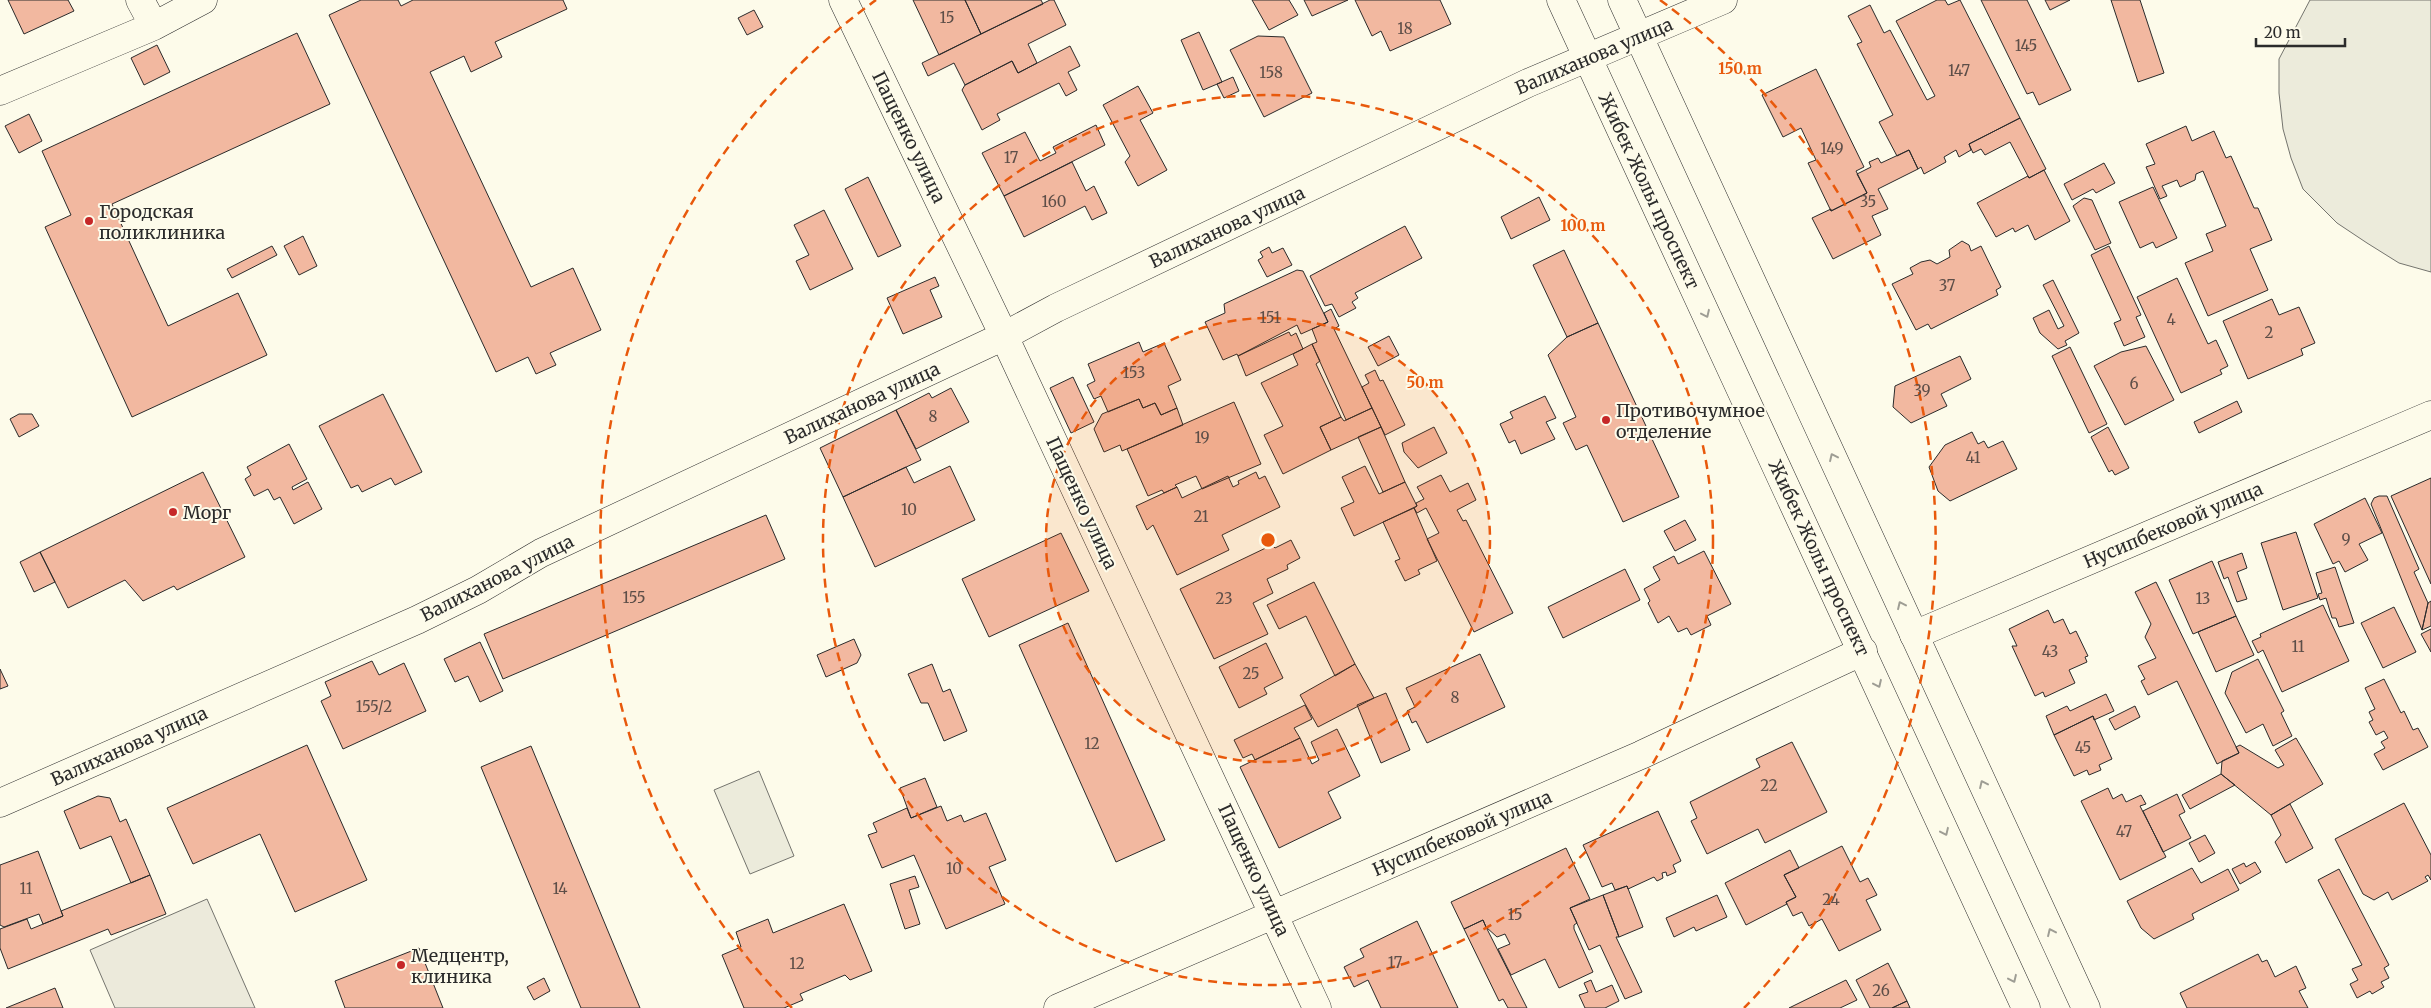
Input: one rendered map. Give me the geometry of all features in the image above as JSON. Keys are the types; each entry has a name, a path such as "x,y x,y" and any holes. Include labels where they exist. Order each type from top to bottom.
{"main road":[{"path":"140,0 154,26"},
{"path":"0,91 154,26 203,0"},
{"name":"Пащенко улица","path":"843,0 1004,336 1318,1008"},
{"name":"Жибек Жолы проспект","path":"1561,0 1863,651 2026,1008"},
{"path":"1622,0 2086,1008"},
{"name":"Валиханова улица","path":"0,803 417,620 478,590 540,553 1004,336 1056,308 1528,83 1723,0"},
{"name":"Нусипбековой улица","path":"1914,635 2431,415"},
{"name":"Нусипбековой улица","path":"1058,1008 1641,755 1863,651"}],"shaded area":[{"path":"2310,0 2431,0 2431,272 2399,263 2367,243 2337,223 2303,189 2291,158 2283,129 2279,93 2279,59"},
{"path":"759,771 794,856 750,874 714,790"},
{"path":"207,899 255,1008 115,1008 90,950"}],"building":[{"path":"8,0 68,0 74,11 24,34"},
{"path":"361,0 398,0 401,6 413,0 563,0 567,9 495,42 502,57 471,72 464,56 430,72 531,287 573,268 601,330 550,353 556,365 536,374 528,357 496,372 329,15"},
{"path":"913,0 965,0 981,34 939,55"},
{"path":"965,0 1041,0 1043,4 981,34"},
{"path":"1050,0 1054,0 1066,25 1028,44 1037,63 1018,73 1012,61 965,85 954,63 928,76 922,63"},
{"path":"1252,0 1289,0 1298,15 1269,30"},
{"path":"1304,0 1348,0 1312,16"},
{"path":"1355,0 1440,0 1451,24 1390,51 1381,31 1372,36"},
{"path":"1937,0 1945,0 1948,5 1960,0 2020,118 1969,144 1971,150 1959,157 1956,150 1944,157 1946,162 1924,174 1921,167 1918,169 1909,150 1897,156 1879,122 1893,115 1857,44 1862,42 1848,16 1870,5 1884,33 1890,30 1927,100 1935,96 1896,21"},
{"path":"1981,0 2027,0 2071,90 2039,105 2033,92 2027,94"},
{"path":"2045,0 2070,0 2050,10"},
{"path":"2111,0 2140,0 2164,73 2138,82"},
{"path":"754,10 763,27 747,35 738,18"},
{"path":"1199,32 1222,82 1203,90 1181,40"},
{"name":"Городская поликлиника","path":"297,33 330,104 112,204 168,326 238,293 267,355 132,417 45,227 71,215 42,151"},
{"path":"1258,36 1284,37 1312,93 1264,117 1230,50"},
{"path":"157,45 170,72 144,85 131,58"},
{"path":"1070,46 1080,66 1068,72 1077,90 1066,96 1059,83 997,114 1000,120 982,130 962,90 965,85 1012,61 1018,73"},
{"path":"1816,69 1864,167 1856,171 1867,193 1831,211 1808,163 1816,160 1801,128 1783,137 1762,95"},
{"path":"1233,77 1239,91 1224,98 1217,84"},
{"path":"1138,86 1153,113 1140,120 1167,170 1138,186 1125,162 1130,156 1103,105"},
{"path":"29,114 42,141 19,153 5,126"},
{"path":"2020,118 2046,169 2029,178 2010,142 1985,155 1981,149 1973,153 1969,144"},
{"path":"1096,125 1105,145 1004,196 982,153 1025,132 1040,161 1056,153 1053,147"},
{"path":"2186,126 2192,141 2214,131 2226,158 2231,156 2254,208 2258,208 2272,240 2250,249 2268,290 2208,316 2185,263 2213,251 2206,234 2226,226 2203,171 2196,174 2195,180 2180,187 2177,180 2162,186 2167,196 2160,199 2146,167 2155,164 2146,144"},
{"path":"1909,150 1918,169 1878,189 1888,209 1872,216 1881,235 1833,259 1812,218 1867,193 1857,174 1871,167 1869,162 1878,158 1881,163"},
{"path":"1072,162 1086,191 1094,186 1107,213 1092,220 1085,206 1024,237 1004,196"},
{"path":"2104,163 2115,183 2096,193 2093,189 2072,200 2064,184"},
{"path":"2044,170 2070,221 2035,240 2028,225 2015,232 2013,228 1996,237 1977,203 2028,176 2029,178"},
{"path":"868,177 901,246 878,257 845,189"},
{"path":"2153,187 2177,238 2156,248 2153,242 2140,248 2119,202"},
{"path":"1539,197 1550,220 1511,239 1501,217"},
{"path":"2084,198 2092,200 2111,243 2095,250 2073,206"},
{"path":"824,210 853,269 810,290 796,261 809,255 794,225"},
{"path":"1405,226 1422,258 1355,293 1358,298 1352,302 1356,308 1339,317 1332,304 1325,306 1310,276"},
{"path":"303,236 317,266 299,275 284,246"},
{"path":"1962,241 1969,245 1971,251 1981,246 2001,287 1996,290 1998,295 1931,329 1928,324 1916,330 1892,284 1913,274 1910,268 1921,262 1930,260 1937,264 1950,257 1949,250"},
{"path":"272,246 277,255 232,278 227,269"},
{"path":"2109,246 2141,315 2136,317 2145,337 2124,346 2114,323 2121,320 2091,255"},
{"path":"1269,247 1272,253 1283,248 1292,265 1267,277 1258,260 1263,257 1260,252"},
{"path":"1564,250 1598,323 1567,337 1533,265"},
{"path":"1297,270 1303,271 1328,322 1301,334 1297,325 1238,356 1237,354 1223,360 1205,322 1225,313 1224,304"},
{"path":"935,277 939,286 930,290 942,317 903,334 887,298"},
{"path":"2177,278 2208,344 2216,340 2228,366 2220,370 2222,374 2181,393 2137,297"},
{"path":"2053,280 2079,333 2065,341 2067,345 2058,349 2040,333 2033,318 2049,310 2058,329 2064,326 2043,285"},
{"path":"2272,299 2279,315 2299,307 2315,343 2301,349 2303,355 2248,379 2223,321"},
{"path":"1331,309 1339,326 1334,329 1372,408 1346,420 1312,344 1317,342 1312,329 1328,322 1324,313"},
{"name":"Противочумное отделение","path":"1598,323 1679,497 1623,522 1587,445 1576,450 1563,423 1576,417 1548,355 1567,337"},
{"path":"1289,332 1291,336 1296,333 1303,349 1246,376 1238,356"},
{"path":"1389,336 1399,355 1378,366 1368,347"},
{"path":"1139,342 1143,352 1164,343 1181,380 1168,386 1177,408 1161,415 1155,403 1143,408 1139,399 1108,412 1101,396 1094,399 1087,385 1095,381 1088,364"},
{"path":"1312,344 1320,361 1316,364 1341,417 1320,427 1331,450 1283,474 1264,435 1283,426 1261,383 1298,365 1293,354"},
{"path":"2146,346 2174,400 2125,425 2094,366 2121,352"},
{"path":"2070,347 2107,424 2089,433 2052,356"},
{"path":"1960,356 1971,379 1941,394 1947,406 1911,423 1893,407 1895,386"},
{"path":"1375,370 1380,381 1383,380 1405,425 1385,435 1362,387 1369,383 1365,375"},
{"path":"1073,377 1094,422 1071,433 1050,388"},
{"path":"951,388 969,422 916,449 896,410 929,393 932,398"},
{"path":"383,394 422,472 395,485 391,478 362,492 358,485 351,488 319,426"},
{"path":"1545,396 1556,418 1546,422 1555,439 1521,454 1515,440 1509,443 1500,424 1513,418 1510,412"},
{"path":"1139,399 1143,408 1155,403 1161,415 1177,408 1183,425 1122,451 1120,445 1104,452 1094,429 1102,414"},
{"path":"2237,401 2242,412 2199,433 2194,422"},
{"path":"1234,402 1261,464 1202,489 1196,476 1175,485 1177,487 1164,493 1162,490 1148,496 1127,449"},
{"path":"1372,408 1381,427 1331,450 1320,427 1341,417 1344,421"},
{"path":"896,410 921,460 843,497 820,448"},
{"path":"19,414 32,414 39,426 19,437 10,419"},
{"path":"1381,427 1405,482 1383,492 1358,437"},
{"path":"1434,427 1447,453 1418,468 1404,452 1402,443"},
{"path":"2108,427 2129,468 2115,475 2112,470 2109,472 2091,437"},
{"path":"1972,432 1978,444 1984,441 1988,448 2003,441 2017,469 1950,501 1938,491 1929,467 1945,445"},
{"path":"289,444 307,479 292,487 293,490 308,482 322,509 294,524 280,497 274,500 268,489 254,496 245,479 251,475 247,467"},
{"path":"950,466 975,520 875,567 843,497 906,467 914,483"},
{"path":"1365,466 1379,494 1405,482 1417,506 1354,536 1341,508 1354,502 1342,477"},
{"name":"Морг","path":"203,472 245,557 177,590 174,586 143,601 125,580 68,608 40,552"},
{"path":"1256,472 1259,479 1265,476 1280,507 1222,535 1229,550 1177,575 1153,525 1147,530 1136,506 1177,487 1182,498 1228,476 1233,487 1239,484 1238,481"},
{"path":"1441,475 1450,492 1468,483 1476,500 1457,510 1463,521 1466,520 1513,613 1474,632 1427,539 1439,533 1426,508 1417,513 1414,508 1417,506 1416,503 1424,499 1417,487"},
{"path":"2431,478 2431,584 2391,496"},
{"path":"2387,496 2419,569 2414,572 2428,603 2422,630 2371,504 2374,498"},
{"path":"2365,498 2382,533 2359,544 2368,560 2345,572 2339,561 2333,564 2314,524"},
{"path":"1414,508 1437,561 1418,570 1420,574 1405,581 1395,561 1400,559 1383,522"},
{"path":"766,515 785,559 503,679 484,634"},
{"path":"1685,520 1696,540 1675,551 1664,531"},
{"path":"2296,532 2318,598 2283,610 2261,543"},
{"path":"1061,533 1089,591 989,637 962,579"},
{"path":"1291,540 1300,558 1287,565 1288,569 1267,579 1273,593 1253,603 1268,634 1214,659 1180,589 1272,545 1275,548"},
{"path":"1704,551 1731,604 1707,616 1711,625 1691,635 1687,628 1678,632 1669,616 1658,623 1648,603 1650,601 1644,589 1660,580 1653,567 1674,556 1678,564"},
{"path":"40,552 55,582 34,592 20,562"},
{"path":"2242,553 2247,568 2237,572 2247,599 2237,602 2228,577 2224,579 2218,562"},
{"path":"2212,561 2236,616 2193,634 2169,580"},
{"path":"2335,567 2354,623 2339,627 2336,618 2332,618 2326,598 2320,600 2318,594 2322,593 2316,573"},
{"path":"1625,569 1640,600 1563,638 1548,607"},
{"path":"1314,582 1355,664 1335,676 1306,616 1279,629 1267,605"},
{"path":"2156,582 2239,753 2217,764 2177,681 2148,695 2141,681 2145,679 2138,666 2156,658 2145,637 2151,624 2135,592"},
{"path":"2431,601 2431,626 2422,630 2428,603"},
{"path":"2323,605 2349,661 2282,692 2263,650 2258,653 2252,641 2261,637 2260,634"},
{"path":"2394,607 2416,652 2383,668 2361,623"},
{"path":"2048,610 2054,623 2063,619 2070,634 2076,631 2088,656 2085,657 2087,662 2069,670 2075,683 2045,697 2043,692 2035,696 2012,646 2017,646 2009,629"},
{"path":"2236,616 2254,655 2216,672 2198,632"},
{"path":"1068,623 1165,840 1116,862 1019,645"},
{"path":"2431,629 2431,652 2421,634"},
{"path":"854,639 861,655 857,663 826,677 817,655"},
{"path":"480,642 503,691 480,702 468,676 455,682 444,659"},
{"path":"1266,643 1283,678 1264,688 1267,694 1239,708 1219,667"},
{"path":"1480,654 1505,707 1427,743 1416,721 1412,723 1407,711 1415,707 1406,688"},
{"path":"2258,659 2284,711 2281,713 2292,736 2273,746 2263,724 2246,733 2225,693 2232,672"},
{"path":"372,661 379,675 404,663 426,711 343,749 321,701 331,696 325,682"},
{"path":"932,664 943,692 950,689 967,731 944,741 928,703 921,703 908,674"},
{"path":"1355,664 1374,698 1318,727 1300,695"},
{"path":"0,669 8,686 0,689"},
{"path":"2384,679 2401,713 2404,711 2413,730 2418,728 2428,747 2383,770 2374,754 2385,748 2381,742 2388,738 2384,731 2376,735 2369,722 2373,720 2369,712 2375,709 2365,688"},
{"path":"1386,693 1410,750 1381,763 1357,705"},
{"path":"2106,694 2114,711 2094,720 2093,716 2054,735 2046,716 2067,706 2070,711"},
{"path":"1305,705 1312,719 1294,728 1300,738 1255,760 1252,754 1243,758 1234,740"},
{"path":"2135,706 2140,717 2115,730 2109,719"},
{"path":"2093,716 2112,759 2099,765 2101,770 2089,775 2087,770 2074,776 2054,735"},
{"path":"1337,729 1360,776 1328,792 1341,818 1279,848 1240,767 1300,738 1312,764 1319,760 1311,742"},
{"path":"2296,738 2323,784 2271,815 2221,774 2222,761 2239,753 2236,747 2240,745 2278,768 2284,765 2275,750"},
{"path":"1792,742 1827,812 1765,843 1758,829 1707,854 1691,821 1697,818 1690,802 1760,767 1756,759"},
{"path":"307,745 367,880 295,912 260,834 193,864 167,808"},
{"path":"531,746 640,1008 581,1008 481,767"},
{"path":"2221,774 2235,785 2190,809 2182,795"},
{"path":"925,778 937,807 911,818 900,788"},
{"path":"2108,788 2113,799 2122,794 2126,802 2141,795 2146,804 2140,806 2166,857 2120,880 2081,801"},
{"path":"2177,794 2185,812 2179,815 2191,838 2163,852 2143,811"},
{"path":"98,796 110,798 120,822 126,819 150,875 131,883 111,836 80,849 64,811"},
{"path":"2404,803 2431,855 2431,880 2428,875 2425,877 2428,881 2392,900 2388,892 2374,900 2363,894 2335,839"},
{"path":"2290,804 2313,848 2286,863 2275,842 2281,835 2271,815"},
{"path":"941,806 947,821 961,815 964,822 986,813 1006,860 989,867 1005,904 946,929 914,855 882,868 868,835 877,832 873,823 907,808 911,818"},
{"path":"1658,811 1681,861 1673,865 1676,872 1667,876 1666,872 1662,873 1663,878 1657,881 1654,877 1628,889 1627,886 1615,890 1612,883 1602,887 1583,845"},
{"path":"2205,835 2215,853 2199,862 2189,843"},
{"path":"1842,846 1860,882 1868,878 1877,895 1866,900 1881,930 1839,951 1822,919 1809,926 1802,912 1793,916 1786,902 1796,897 1784,875"},
{"path":"1566,848 1590,899 1570,908 1577,923 1574,925 1574,929 1593,972 1559,988 1545,959 1511,975 1498,949 1510,944 1505,934 1497,937 1486,927 1483,920 1464,929 1451,902"},
{"path":"1790,850 1799,868 1784,875 1796,897 1786,902 1787,904 1746,925 1725,883"},
{"path":"38,851 63,916 43,924 39,914 4,927 0,925 0,865"},
{"path":"2255,862 2261,872 2240,884 2232,869 2244,863 2246,867"},
{"path":"2192,868 2201,883 2228,869 2239,890 2192,914 2194,919 2154,939 2141,928 2127,901"},
{"path":"2339,869 2389,965 2384,968 2389,978 2381,982 2384,987 2372,994 2370,991 2357,998 2350,984 2358,980 2352,969 2362,965 2318,880"},
{"path":"150,875 166,914 111,935 108,929 8,969 0,948 0,929 27,919 31,929 63,916 61,911"},
{"path":"915,876 919,887 909,890 920,924 905,929 890,884"},
{"path":"1627,886 1643,927 1619,937 1603,895"},
{"path":"1603,895 1619,937 1616,937 1642,992 1625,999 1600,945 1589,950 1570,908"},
{"path":"1717,895 1727,917 1696,931 1694,927 1674,937 1666,918"},
{"path":"844,904 872,971 850,980 845,975 800,994 803,1000 784,1008 744,1008 722,955 741,947 736,932 768,919 773,933"},
{"path":"1483,920 1527,1008 1508,1008 1503,999 1499,1001 1464,929"},
{"path":"1417,921 1458,1008 1381,1008 1368,980 1354,987 1344,967 1364,957 1360,949"},
{"name":"Медцентр, клиника","path":"419,948 443,1008 345,1008 335,981"},
{"path":"2258,954 2262,962 2267,960 2275,977 2296,966 2306,988 2299,991 2308,1008 2187,1008 2180,993"},
{"path":"1888,963 1907,1001 1892,1008 1870,1008 1856,980"},
{"path":"544,978 550,991 534,1000 527,987"},
{"path":"1591,980 1596,992 1612,985 1619,1001 1605,1008 1585,1008 1579,995 1588,992 1584,983"},
{"path":"1846,980 1857,1000 1840,1008 1789,1008"},
{"path":"55,988 63,1008 6,1008"},
{"path":"1907,1001 1910,1008 1892,1008"}],"place":[{"name":"Городская поликлиника","path":"89,221"},
{"name":"Противочумное отделение","path":"1606,420"},
{"name":"Морг","path":"173,512"},
{"name":"Медцентр, клиника","path":"401,965"}]}
